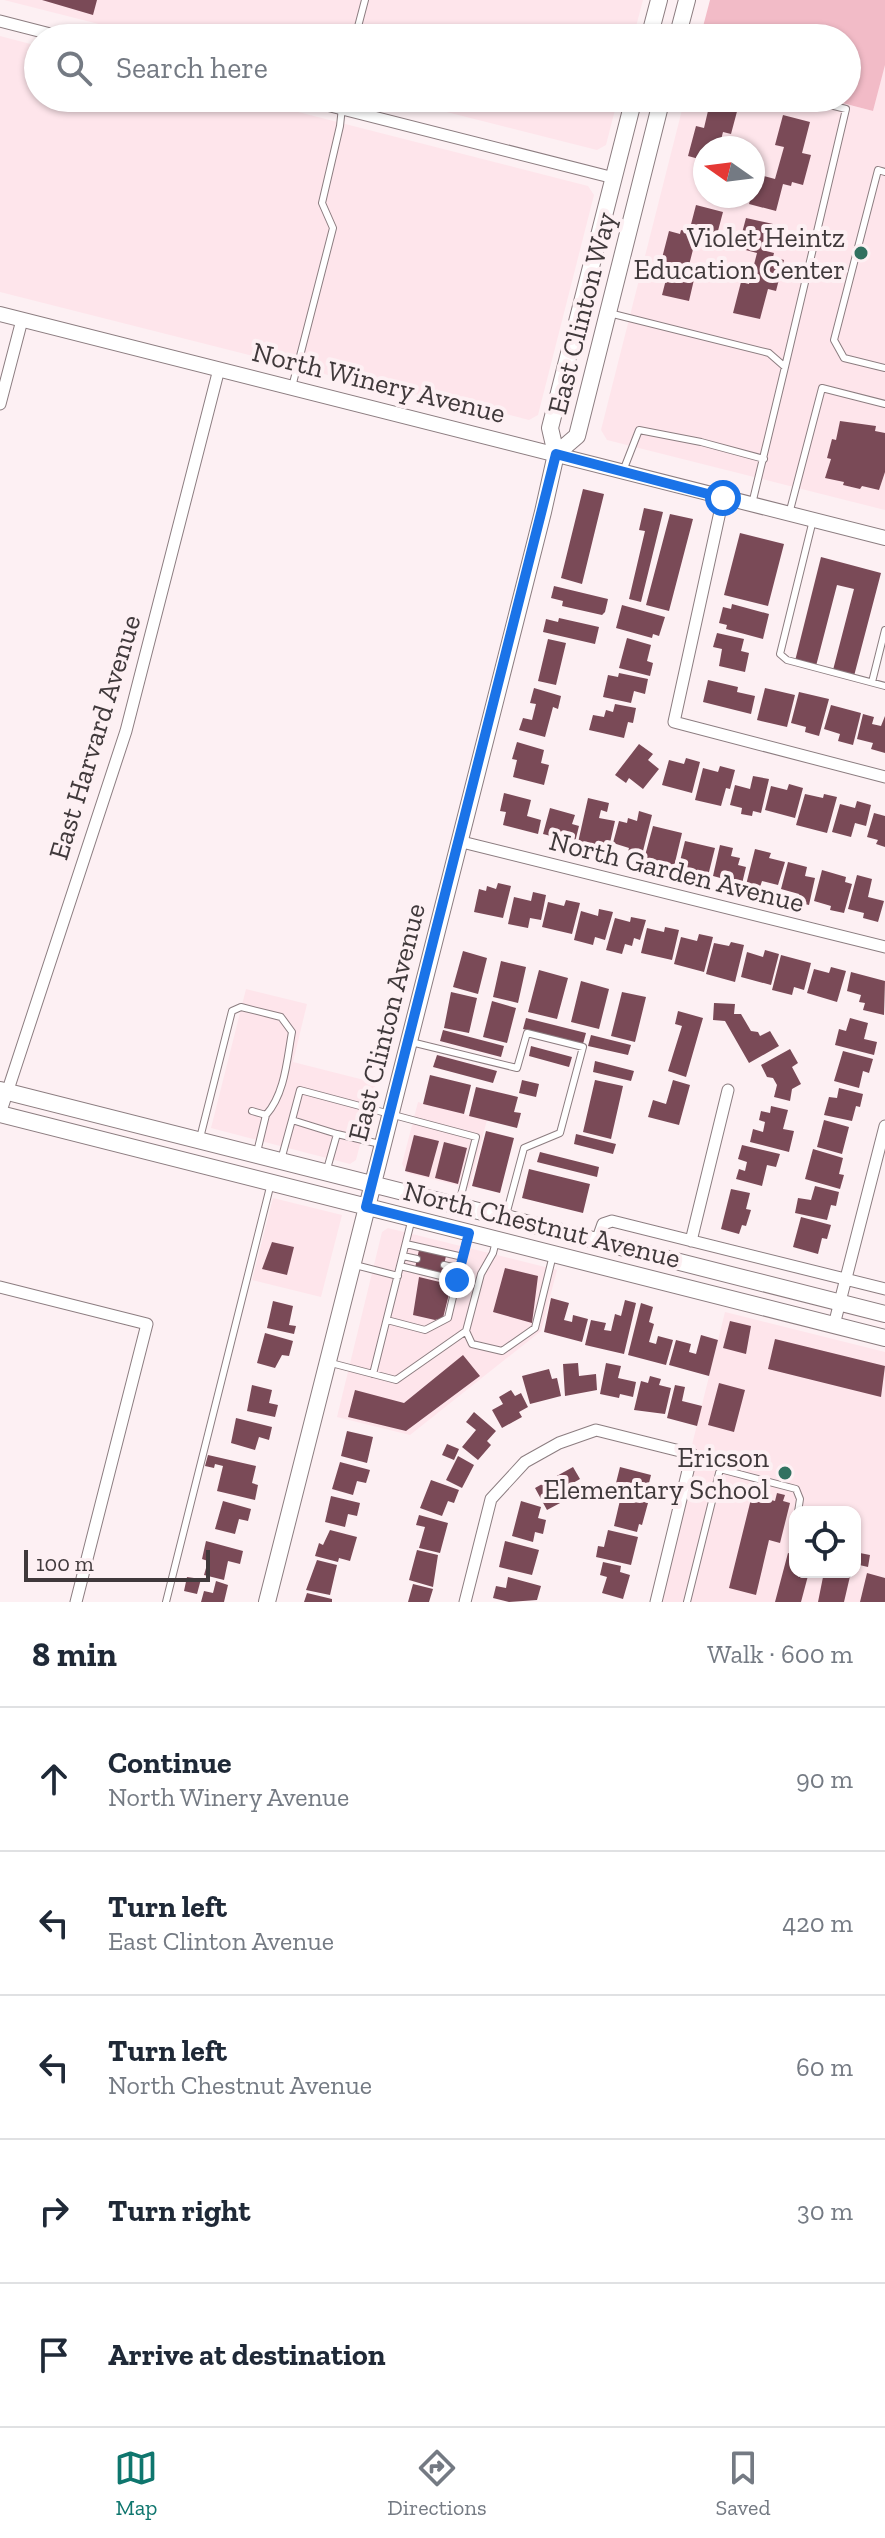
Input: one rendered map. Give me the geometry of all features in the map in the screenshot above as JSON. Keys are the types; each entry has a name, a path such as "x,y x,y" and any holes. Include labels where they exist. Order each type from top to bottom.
{"main road":[{"path":"653,24 659,0"},
{"path":"681,24 687,0"},
{"name":"East Clinton Way","path":"630,112 550,428 556,454 577,436 658,112"},
{"name":"East Clinton Avenue","path":"267,1602 556,454"},
{"name":"North Chestnut Avenue","path":"3,1091 885,1314"},
{"name":"North Chestnut Avenue","path":"0,1114 885,1338"}],"street":[{"path":"0,21 24,27"},
{"path":"371,112 614,178"},
{"name":"North Winery Avenue","path":"0,314 885,538"},
{"path":"0,404 22,320"},
{"name":"East Harvard Avenue","path":"0,1114 3,1091 126,731 219,369"},
{"path":"723,498 674,722 885,777"},
{"name":"North Garden Avenue","path":"458,841 885,947"},
{"path":"691,1241 728,1090"},
{"path":"834,1325 885,1126"},
{"name":"North Chestnut Avenue","path":"597,1241 600,1228 608,1221 885,1289"},
{"path":"0,1287 147,1324 76,1602"},
{"path":"465,1602 491,1499 525,1462 559,1443 596,1430 692,1454 656,1602"}],"lane":[{"path":"359,24 365,0"},
{"path":"292,387 333,228 322,203 340,112"},
{"path":"752,504 845,112"},
{"path":"885,172 878,170 834,340 844,358 885,368"},
{"path":"607,312 769,353 785,367"},
{"path":"789,514 822,388 885,404"},
{"path":"623,471 639,430 764,459"},
{"path":"813,520 780,654 787,660 885,686"},
{"path":"872,682 885,630"},
{"path":"199,1141 232,1011 241,1007 281,1017 292,1032 281,1085 273,1107 266,1115 256,1155"},
{"path":"407,1041 517,1068 527,1033 583,1047 560,1133 524,1148 505,1218"},
{"path":"281,1161 300,1090 476,1137 458,1206"},
{"path":"252,1111 266,1115"},
{"path":"292,1120 382,1144"},
{"path":"326,1173 337,1134"},
{"path":"166,1602 271,1183"},
{"path":"373,1374 412,1218"},
{"path":"387,1320 425,1330 448,1318 469,1233"},
{"path":"496,1240 493,1253 481,1274 466,1331 472,1344 502,1351 535,1328 553,1254"},
{"path":"406,1244 463,1257"},
{"path":"403,1256 417,1259"},
{"path":"352,1265 398,1276"},
{"path":"444,1265 460,1269"},
{"path":"400,1266 457,1280"},
{"path":"327,1362 396,1380 466,1331"},
{"path":"692,1454 706,1457 720,1469 796,1489 799,1506"},
{"path":"687,1602 720,1469"}],"shaded area":[{"path":"4,0 643,0 637,24 99,24"},
{"path":"710,0 885,0 885,65 873,111 861,108 861,24 704,24"},
{"path":"0,36 24,42 24,112 298,112 588,186 594,195 538,415 529,420 432,395 403,394 0,292"},
{"path":"885,64 885,510 607,440 601,430 681,112 861,112 861,108 873,111"},
{"path":"446,112 614,112 606,145 597,150"},
{"path":"246,989 307,1004 293,1062 376,1083 356,1160 350,1164 211,1128"},
{"path":"418,1102 487,1120 469,1188 407,1173 402,1164"},
{"path":"273,1198 342,1215 321,1297 252,1280"},
{"path":"388,1228 557,1270 541,1331 410,1435 337,1417 382,1232"},
{"name":"Ericson Elementary School","path":"725,1312 885,1352 885,1602 653,1602"}],"building":[{"path":"42,0 97,0 93,15"},
{"path":"708,112 737,112 731,134 723,132 722,136 693,136 696,126 704,128"},
{"path":"783,115 810,122 802,153 811,155 803,185 792,182 791,186 783,184 776,211 764,208 765,176 775,179 784,147 775,145"},
{"path":"693,137 693,157 688,156"},
{"path":"695,208 723,212 715,242 696,238 688,269 696,271 689,301 662,295 670,264 661,262 669,231 680,234 681,230 689,232"},
{"path":"746,218 773,224 766,251 784,260 776,291 768,289 760,319 733,313 741,282 749,284 757,253 738,248"},
{"path":"840,421 876,426 875,431 885,433 885,472 879,490 862,486 860,489 825,478 831,459 827,458 832,439 836,440"},
{"path":"583,489 604,494 582,584 561,578"},
{"path":"644,508 663,512 641,602 629,599 645,531 639,530"},
{"path":"670,514 693,519 669,611 646,605"},
{"path":"740,533 784,544 768,606 724,595"},
{"path":"821,557 881,573 854,676 833,670 854,589 837,585 816,666 795,661"},
{"path":"554,586 608,599 605,612 602,615 562,606 563,601 551,598"},
{"path":"732,604 769,614 763,639 726,629 727,625 719,623 723,607 731,609"},
{"path":"622,605 665,617 659,636 653,634 652,638 616,628"},
{"path":"559,618 599,627 595,644 543,632 546,619 558,622"},
{"path":"717,633 744,639 741,651 749,653 745,672 719,666 722,649 713,647"},
{"path":"627,638 651,645 647,661 653,663 650,676 619,668"},
{"path":"548,639 566,643 556,685 538,681"},
{"path":"619,673 648,679 645,694 634,691 631,703 603,697 608,675 618,677"},
{"path":"708,680 738,687 737,692 755,696 751,714 703,702"},
{"path":"534,688 561,696 558,709 553,707 545,737 519,730 523,718 532,720 536,704 530,703"},
{"path":"765,688 795,695 787,727 757,720"},
{"path":"799,692 829,699 819,736 805,732 806,727 791,723"},
{"path":"615,704 636,708 633,723 628,722 624,738 589,730 593,715 604,717 606,710 613,712"},
{"path":"831,705 861,713 853,745 838,741 840,734 824,729"},
{"path":"863,714 874,717 872,724 881,726 885,716 885,753 871,749 873,743 857,739"},
{"path":"517,742 544,750 541,763 549,765 544,785 513,777 517,760 512,759"},
{"path":"639,744 653,754 648,760 659,769 643,789 629,778 626,783 615,775"},
{"path":"686,758 700,762 692,793 662,785 669,760 684,764"},
{"path":"720,766 735,770 721,806 695,800 703,768 718,772"},
{"path":"753,776 769,779 761,813 753,811 752,816 741,814 742,808 730,805 735,785 750,789"},
{"path":"789,784 803,788 795,818 765,810 771,786 787,790"},
{"path":"504,793 531,800 527,816 541,820 538,834 503,825 506,812 500,811"},
{"path":"805,794 837,797 827,833 796,825"},
{"path":"588,798 609,803 607,812 601,810 599,818 615,821 609,847 594,844 592,851 577,847"},
{"path":"857,801 871,805 866,826 855,823 851,837 832,832 840,804 855,808"},
{"path":"550,808 575,815 572,824 579,826 575,842 543,834"},
{"path":"639,811 652,815 640,863 626,859 629,848 613,843 619,821 627,823 628,818 637,821"},
{"path":"874,813 885,816 885,847 876,844 878,840 867,837"},
{"path":"653,826 682,833 673,871 643,863"},
{"path":"685,841 715,848 707,880 693,876 694,869 679,865"},
{"path":"720,845 733,848 731,856 740,858 738,865 746,867 741,888 727,885 728,880 713,876"},
{"path":"755,849 771,853 769,858 785,862 778,885 762,881 758,893 745,889"},
{"path":"788,862 807,867 805,876 815,878 809,905 797,902 799,894 781,889"},
{"path":"822,870 846,877 845,882 852,884 844,913 830,910 831,906 814,901"},
{"path":"857,875 872,879 868,897 884,901 878,922 863,918 864,913 848,909"},
{"path":"498,883 511,886 503,918 474,912 479,889 486,891 487,886 496,889"},
{"path":"533,892 546,895 541,920 530,918 528,928 508,924 514,897 531,901"},
{"path":"566,900 580,903 572,934 542,927 548,902 564,906"},
{"path":"599,909 613,912 605,940 595,937 593,945 574,940 581,911 598,916"},
{"path":"631,917 646,920 640,940 634,938 632,946 625,944 622,954 606,950 615,918 630,922"},
{"path":"665,927 679,930 672,960 641,953 647,928 664,932"},
{"path":"699,934 713,937 704,972 674,964 681,937 697,941"},
{"path":"731,942 744,945 735,982 706,974 714,943 729,946"},
{"path":"765,950 779,954 771,985 741,977 747,952 763,957"},
{"path":"463,951 487,958 478,994 453,987"},
{"path":"781,955 811,963 804,990 794,987 792,995 772,990"},
{"path":"501,961 526,967 518,1003 493,997"},
{"path":"831,967 846,971 837,1002 807,993 814,969 829,973"},
{"path":"539,970 568,978 557,1019 528,1012"},
{"path":"851,972 885,981 884,1015 863,1010 865,1003 859,1002 861,995 847,991"},
{"path":"581,981 609,989 599,1029 571,1022"},
{"path":"451,992 477,998 469,1033 444,1028"},
{"path":"622,992 646,997 635,1042 611,1036"},
{"path":"492,1001 516,1008 507,1043 483,1037"},
{"path":"714,1003 735,1004 734,1014 741,1014 751,1031 758,1032 760,1036 770,1031 779,1046 749,1063 725,1021 713,1020"},
{"path":"678,1011 703,1018 686,1077 668,1071 682,1026 675,1024"},
{"path":"526,1018 586,1033 583,1044 523,1029"},
{"path":"850,1018 868,1023 864,1039 877,1042 874,1055 835,1045 839,1029 846,1031"},
{"path":"443,1030 504,1046 501,1057 440,1041"},
{"path":"591,1035 631,1045 628,1055 588,1046"},
{"path":"531,1046 572,1057 569,1067 529,1056"},
{"path":"790,1049 798,1063 792,1067 801,1084 792,1089 790,1101 774,1097 777,1085 773,1078 767,1077 761,1065"},
{"path":"843,1051 873,1059 869,1073 863,1071 859,1088 834,1081"},
{"path":"437,1055 497,1071 493,1083 433,1067"},
{"path":"595,1061 634,1071 631,1081 593,1072"},
{"path":"430,1075 471,1085 464,1114 423,1104"},
{"path":"522,1080 539,1084 536,1097 519,1093"},
{"path":"595,1080 623,1086 611,1139 583,1132"},
{"path":"673,1080 690,1085 679,1125 648,1117 653,1100 666,1104"},
{"path":"476,1087 518,1097 514,1112 521,1113 517,1128 469,1116"},
{"path":"839,1088 863,1094 852,1121 824,1115 829,1097 837,1098"},
{"path":"771,1106 788,1110 783,1129 794,1131 789,1152 750,1142 753,1129 763,1132 765,1122 759,1120 761,1111 770,1113"},
{"path":"824,1120 849,1127 842,1154 817,1147"},
{"path":"486,1131 514,1138 500,1193 472,1186"},
{"path":"576,1134 616,1144 613,1154 574,1144"},
{"path":"414,1135 439,1141 429,1177 405,1171"},
{"path":"444,1142 467,1148 458,1184 435,1178"},
{"path":"742,1145 780,1154 776,1167 767,1165 762,1186 736,1179 739,1169 745,1171 747,1162 738,1159"},
{"path":"813,1149 843,1158 839,1174 844,1175 840,1189 805,1179"},
{"path":"540,1152 599,1167 597,1177 537,1162"},
{"path":"529,1169 590,1184 583,1213 522,1198"},
{"path":"815,1186 839,1192 836,1206 831,1205 827,1220 795,1213 798,1198 811,1200"},
{"path":"731,1189 750,1193 746,1209 751,1210 746,1226 742,1225 739,1234 721,1229"},
{"path":"801,1217 831,1225 827,1239 822,1238 818,1254 793,1247"},
{"path":"272,1242 294,1247 287,1275 262,1269"},
{"path":"419,1250 446,1256 442,1274 415,1268"},
{"path":"505,1268 538,1276 532,1323 493,1312"},
{"path":"419,1277 444,1283 450,1290 443,1318 435,1320 413,1315"},
{"path":"551,1298 569,1303 564,1320 572,1322 573,1315 588,1319 582,1342 544,1332"},
{"path":"625,1300 636,1303 624,1354 585,1345 591,1320 606,1323 604,1330 611,1331 615,1314 621,1316"},
{"path":"273,1301 293,1306 289,1325 296,1326 294,1334 267,1328"},
{"path":"641,1303 653,1307 649,1322 654,1324 649,1342 656,1344 658,1336 673,1340 666,1365 628,1355"},
{"path":"730,1321 751,1326 746,1354 723,1348"},
{"path":"265,1333 293,1341 289,1356 282,1355 275,1368 257,1363"},
{"path":"701,1335 718,1340 709,1376 669,1365 676,1340 691,1344 689,1352 696,1354"},
{"path":"775,1339 885,1366 881,1397 768,1369"},
{"path":"463,1355 480,1376 406,1431 348,1417 355,1390 404,1403"},
{"path":"578,1363 579,1376 596,1374 597,1390 565,1396 563,1364"},
{"path":"606,1363 621,1366 618,1378 636,1382 633,1397 600,1394"},
{"path":"549,1369 552,1379 557,1378 561,1396 530,1404 522,1376"},
{"path":"650,1376 661,1379 659,1385 671,1388 665,1414 634,1410 641,1381 648,1383"},
{"path":"719,1383 745,1390 734,1432 708,1425"},
{"path":"252,1385 272,1390 269,1403 278,1405 275,1417 247,1411"},
{"path":"675,1385 685,1387 682,1401 702,1406 697,1426 667,1418"},
{"path":"511,1390 515,1396 521,1393 528,1407 519,1412 522,1417 502,1428 492,1410 503,1404 499,1397"},
{"path":"474,1412 496,1431 487,1441 491,1445 478,1460 462,1447 476,1430 466,1422"},
{"path":"236,1418 272,1427 269,1440 259,1437 255,1450 231,1443"},
{"path":"347,1431 373,1437 367,1463 341,1456"},
{"path":"447,1444 459,1449 454,1460 442,1455"},
{"path":"208,1455 256,1466 252,1483 258,1485 255,1500 217,1491 223,1466 205,1466"},
{"path":"458,1456 474,1465 462,1488 446,1480"},
{"path":"340,1462 370,1470 366,1483 357,1481 353,1495 332,1489"},
{"path":"573,1467 580,1479 557,1492 562,1502 547,1510 535,1488"},
{"path":"620,1467 651,1475 645,1499 614,1491"},
{"path":"431,1480 459,1490 454,1503 448,1501 442,1516 420,1508"},
{"path":"777,1493 785,1495 783,1501 790,1503 780,1543 769,1540 756,1595 729,1588 752,1495 775,1501"},
{"path":"331,1496 360,1503 357,1516 348,1514 345,1527 325,1522"},
{"path":"621,1496 648,1503 637,1532 614,1526"},
{"path":"223,1501 251,1509 248,1521 239,1519 235,1534 215,1529"},
{"path":"521,1501 541,1507 538,1518 546,1520 543,1534 535,1532 533,1542 512,1536"},
{"path":"419,1515 448,1523 440,1553 419,1548 425,1527 416,1525"},
{"path":"330,1530 357,1537 350,1561 339,1558 338,1562 315,1556 319,1543 323,1545"},
{"path":"608,1530 638,1537 631,1565 596,1557 598,1546 604,1547"},
{"path":"206,1541 243,1551 240,1564 228,1561 224,1580 204,1575 208,1561 202,1559"},
{"path":"505,1541 539,1550 532,1575 499,1567"},
{"path":"417,1550 438,1555 433,1587 409,1580"},
{"path":"788,1553 789,1578 807,1578 801,1602 775,1602"},
{"path":"861,1553 870,1555 868,1567 861,1565"},
{"path":"317,1560 337,1565 330,1595 306,1590"},
{"path":"603,1562 621,1566 620,1572 630,1575 623,1599 602,1593 607,1577 600,1575"},
{"path":"867,1573 885,1578 885,1602 860,1602"},
{"path":"187,1577 201,1579 197,1594 184,1591"},
{"path":"508,1577 541,1586 537,1600 509,1602 493,1598 496,1586 506,1588"},
{"path":"823,1578 850,1578 844,1602 818,1602"},
{"path":"216,1581 228,1585 224,1602 201,1602 204,1591 213,1593"},
{"path":"413,1584 433,1589 429,1602 408,1602"},
{"path":"307,1593 332,1599 332,1602 304,1602"}],"place":[{"name":"Violet Heintz Education Center","path":"861,253"},
{"name":"Ericson Elementary School","path":"785,1473"}],"route":[{"path":"457,1280 469,1233 366,1207 556,454 723,498"}]}
